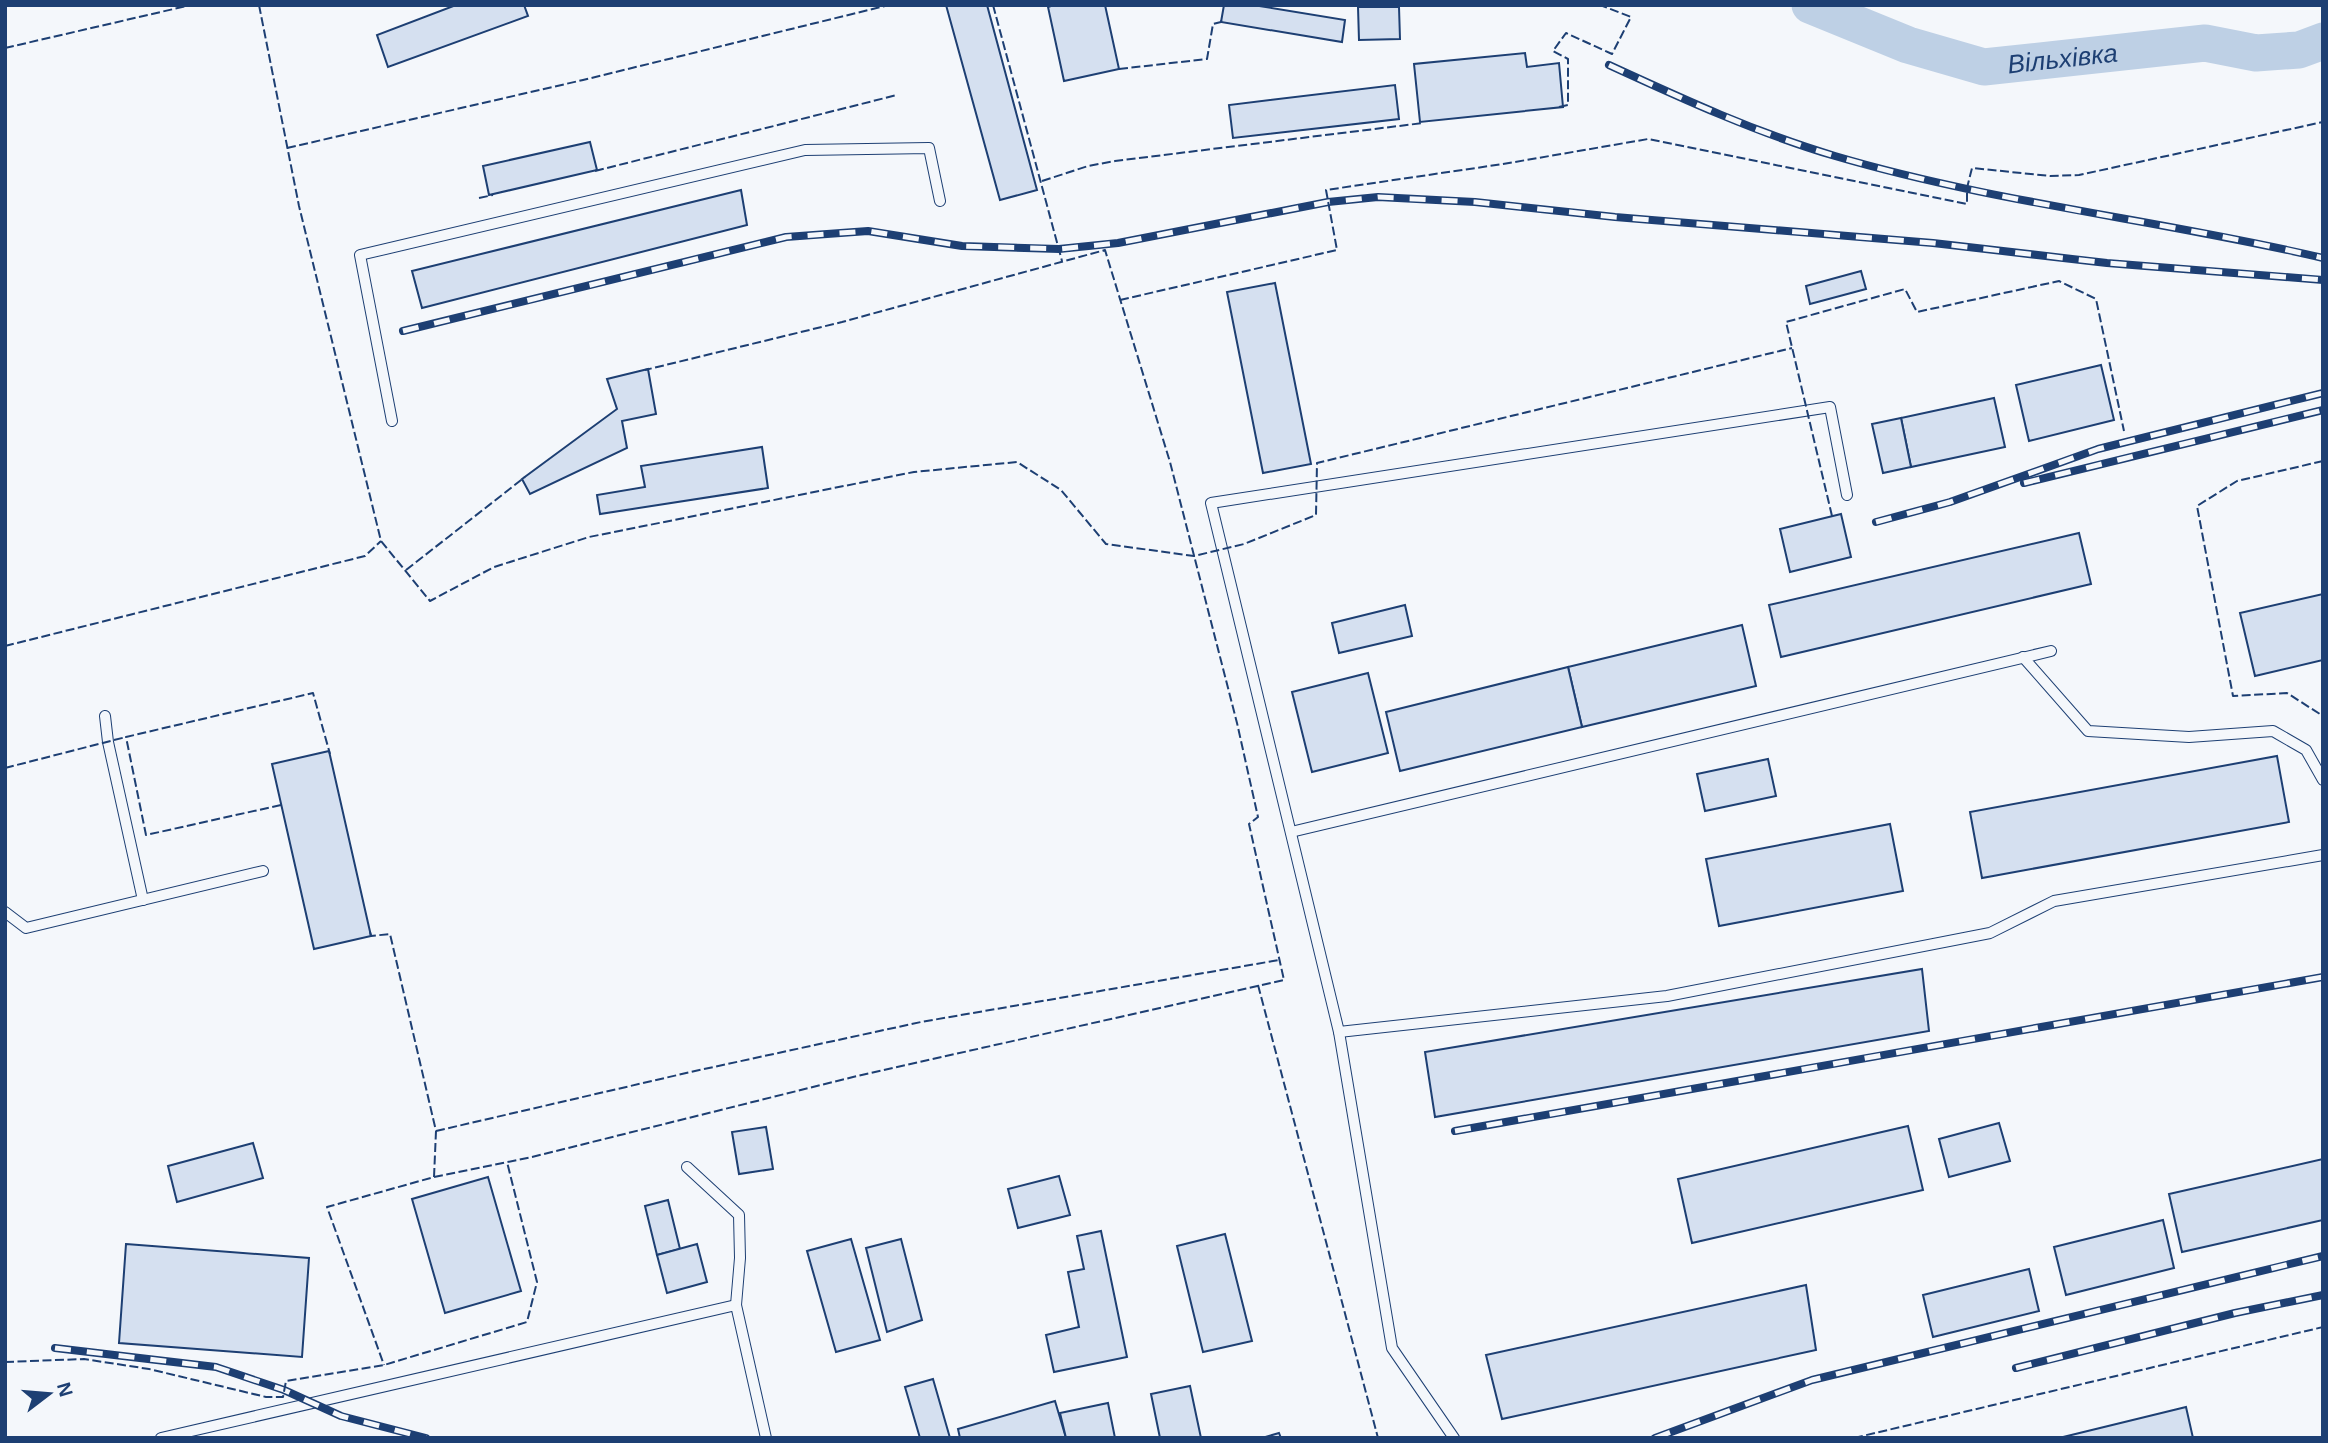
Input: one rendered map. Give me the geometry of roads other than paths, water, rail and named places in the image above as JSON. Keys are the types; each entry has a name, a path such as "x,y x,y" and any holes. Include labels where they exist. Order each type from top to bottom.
{"lane":[{"path":"392,421 360,255 805,150 929,148 940,201"},
{"path":"1454,1438 1392,1348 1339,1032 1211,503 1830,407 1847,495"},
{"path":"1290,832 2051,651"},
{"path":"2023,657 2088,730 2189,737 2273,731 2306,750 2323,780"},
{"path":"105,716 108,741 143,900"},
{"path":"1339,1032 1667,996 1990,933 2054,901 2323,855"},
{"path":"5,912 26,928 263,871"},
{"path":"687,1167 739,1215 740,1258 736,1305 766,1438"},
{"path":"162,1438 736,1305"}],"waterway":[{"name":"Вільхівка","path":"1810,5 1908,45 1984,67 2205,43 2256,53 2299,50 2323,41"}],"railway":[{"path":"1609,65 1749,126 1835,156 2017,199 2323,258"},
{"path":"403,331 786,237 868,231 962,246 1059,249 1118,243 1328,202 1378,197 1475,202 1615,217 1933,243 2107,263 2323,280"},
{"path":"1876,522 1950,502 2098,449 2323,393"},
{"path":"2024,483 2323,410"},
{"path":"1455,1131 2323,977"},
{"path":"1655,1438 1812,1380 2323,1256"},
{"path":"2016,1368 2235,1313 2323,1295"},
{"path":"55,1348 216,1367 284,1390 341,1416 426,1438"}]}
